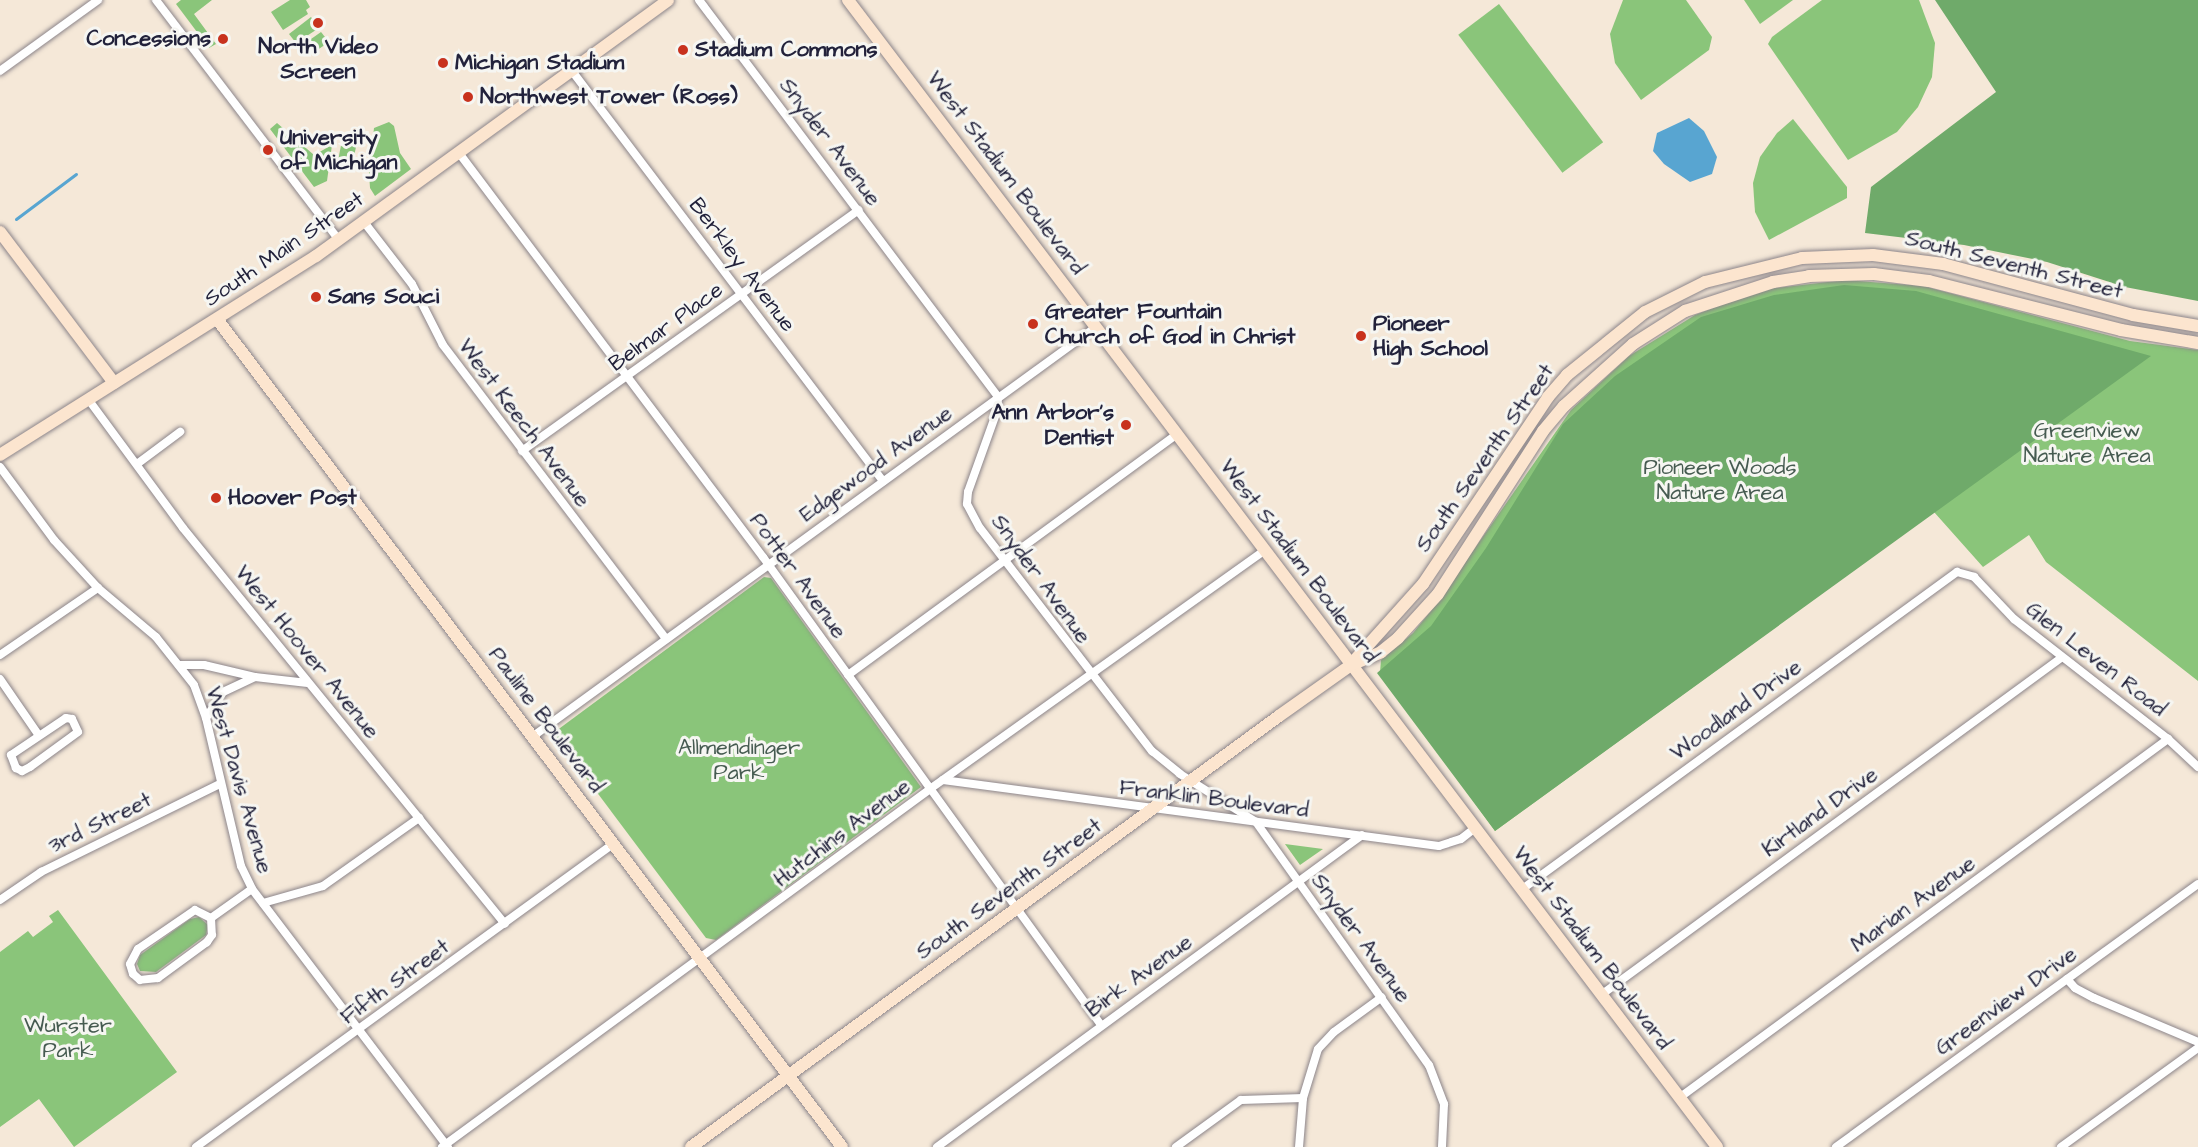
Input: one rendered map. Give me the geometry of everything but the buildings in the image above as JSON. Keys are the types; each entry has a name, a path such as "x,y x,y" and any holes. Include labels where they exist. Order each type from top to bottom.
{"street":[{"path":"0,71 98,0"},
{"path":"156,0 339,240"},
{"name":"South Main Street","path":"0,454 339,240 668,0"},
{"name":"Snyder Avenue","path":"699,0 998,397 998,411 971,478 967,504 1004,560 1090,676 1152,751 1191,781 1256,822 1382,997 1437,1082 1444,1104 1442,1147"},
{"name":"West Stadium Boulevard","path":"848,0 1717,1147"},
{"name":"Berkley Avenue","path":"572,71 883,481"},
{"name":"Potter Avenue","path":"459,153 768,565 1101,1025"},
{"name":"Belmar Place","path":"522,451 859,210"},
{"name":"West Keech Avenue","path":"364,222 412,284 443,345 666,639"},
{"path":"1,236 114,383"},
{"name":"South Seventh Street","path":"1351,665 1422,584 1548,397 1567,375 1645,312 1705,282 1802,258 1873,255 1943,264 2133,315 2198,326"},
{"name":"South Seventh Street","path":"691,1147 1351,665 1381,652 1417,620 1543,431 1564,406 1632,344 1685,311 1718,297 1809,276 1907,277 2143,335 2198,343"},
{"name":"Pauline Boulevard","path":"217,319 842,1147"},
{"name":"Edgewood Avenue","path":"532,737 1096,327"},
{"name":"West Hoover Avenue","path":"88,399 136,464 308,683 505,924"},
{"path":"136,464 180,432"},
{"path":"848,675 1177,434"},
{"name":"West Davis Avenue","path":"0,467 54,540 98,588 156,637 194,685 206,718 241,866 252,889 360,1029 445,1146"},
{"name":"Hutchins Avenue","path":"445,1146 701,960 930,789 1265,550"},
{"name":"Woodland Drive","path":"1521,890 1948,576 1965,571 1974,577"},
{"name":"Glen Leven Road","path":"1974,577 2014,619 2061,658 2168,739 2198,767"},
{"path":"0,655 98,588"},
{"name":"Kirtland Drive","path":"1600,994 2061,658"},
{"path":"179,665 214,667 255,677 308,683"},
{"path":"206,718 223,692 255,677"},
{"path":"0,679 38,734"},
{"path":"66,718 77,726 78,732 22,771 16,768 11,754 38,734 66,718"},
{"name":"Marian Avenue","path":"1679,1098 2168,739"},
{"name":"Franklin Boulevard","path":"943,780 1152,810 1439,846 1461,839 1475,828"},
{"name":"3rd Street","path":"0,900 41,872 220,784"},
{"path":"263,903 323,886 419,818"},
{"name":"Birk Avenue","path":"937,1147 1101,1025 1299,884 1362,835"},
{"name":"Fifth Street","path":"196,1147 613,844"},
{"name":"Greenview Drive","path":"1836,1147 2198,884"},
{"path":"211,918 252,889"},
{"path":"195,910 211,918 212,935 207,942 158,978 140,980 134,974 132,956 157,935 195,910"},
{"path":"2067,979 2075,988 2094,998 2198,1042"},
{"path":"1299,1147 1303,1098 1318,1049 1334,1032 1382,997"},
{"path":"2061,1147 2198,1048"},
{"path":"1176,1147 1241,1100 1257,1096 1303,1098"}],"green space":[{"path":"181,0 212,0 194,14 216,44 209,48 176,4"},
{"path":"290,0 306,0 310,7 306,10 308,14 283,30 271,12"},
{"path":"1623,0 1686,0 1712,37 1709,50 1641,100 1615,63 1610,34"},
{"path":"1744,0 1793,0 1760,24"},
{"path":"1822,0 1919,0 1935,43 1932,77 1918,107 1897,132 1848,160 1768,44 1772,37"},
{"path":"1935,0 2198,0 2198,301 2125,287 2047,262 1964,245 1865,233 1871,187 1996,92"},
{"path":"1499,4 1603,142 1562,173 1458,35"},
{"path":"311,17 319,28 296,43 289,34"},
{"path":"321,32 329,42 310,55 302,50 301,46"},
{"path":"1793,119 1847,187 1847,198 1769,240 1755,212 1753,183 1760,157 1777,133"},
{"path":"389,122 394,126 400,153 411,169 375,196 370,188 369,173 374,128"},
{"path":"277,123 314,155 332,145 327,181 314,187 270,129"},
{"path":"343,135 358,138 352,169 337,166"},
{"name":"Pioneer Woods Nature Area","path":"1845,280 1923,286 2130,341 2198,350 2198,681 2046,562 2029,535 1983,567 1934,512 1495,831 1380,672 1381,660 1413,633 1434,607 1571,410 1629,356 1695,315 1731,301 1768,289"},
{"name":"Pioneer Woods Nature Area","path":"1844,285 1916,291 2151,356 1495,831 1377,673 1431,626 1486,548 1563,424 1615,376 1701,317 1774,295"},
{"name":"Allmendinger Park","path":"764,577 771,578 921,787 716,940 706,938 557,739 556,731"},
{"path":"1285,844 1323,849 1300,865"},
{"name":"Wurster Park","path":"58,910 177,1072 74,1147 39,1099 0,1127 0,952 28,931 33,937 53,922 49,916"},
{"path":"199,917 208,925 206,935 156,972 140,971 137,964 140,955 190,919"}],"water":[{"path":"1689,118 1704,131 1717,157 1712,174 1690,182 1664,164 1653,151 1657,133"}],"waterway":[{"path":"16,219 76,174"}],"place":[{"name":"North Video Screen","path":"318,23"},
{"name":"Concessions","path":"223,39"},
{"name":"Stadium Commons","path":"683,50"},
{"name":"Michigan Stadium","path":"443,63"},
{"name":"Northwest Tower (Ross)","path":"468,97"},
{"name":"University of Michigan","path":"268,150"},
{"name":"Sans Souci","path":"316,297"},
{"name":"Greater Fountain Church of God in Christ","path":"1033,324"},
{"name":"Pioneer High School","path":"1361,336"},
{"name":"Ann Arbor's Dentist","path":"1126,425"},
{"name":"Hoover Post","path":"216,498"}],"park label":[{"name":"Greenview Nature Area","path":"2087,443"}]}
